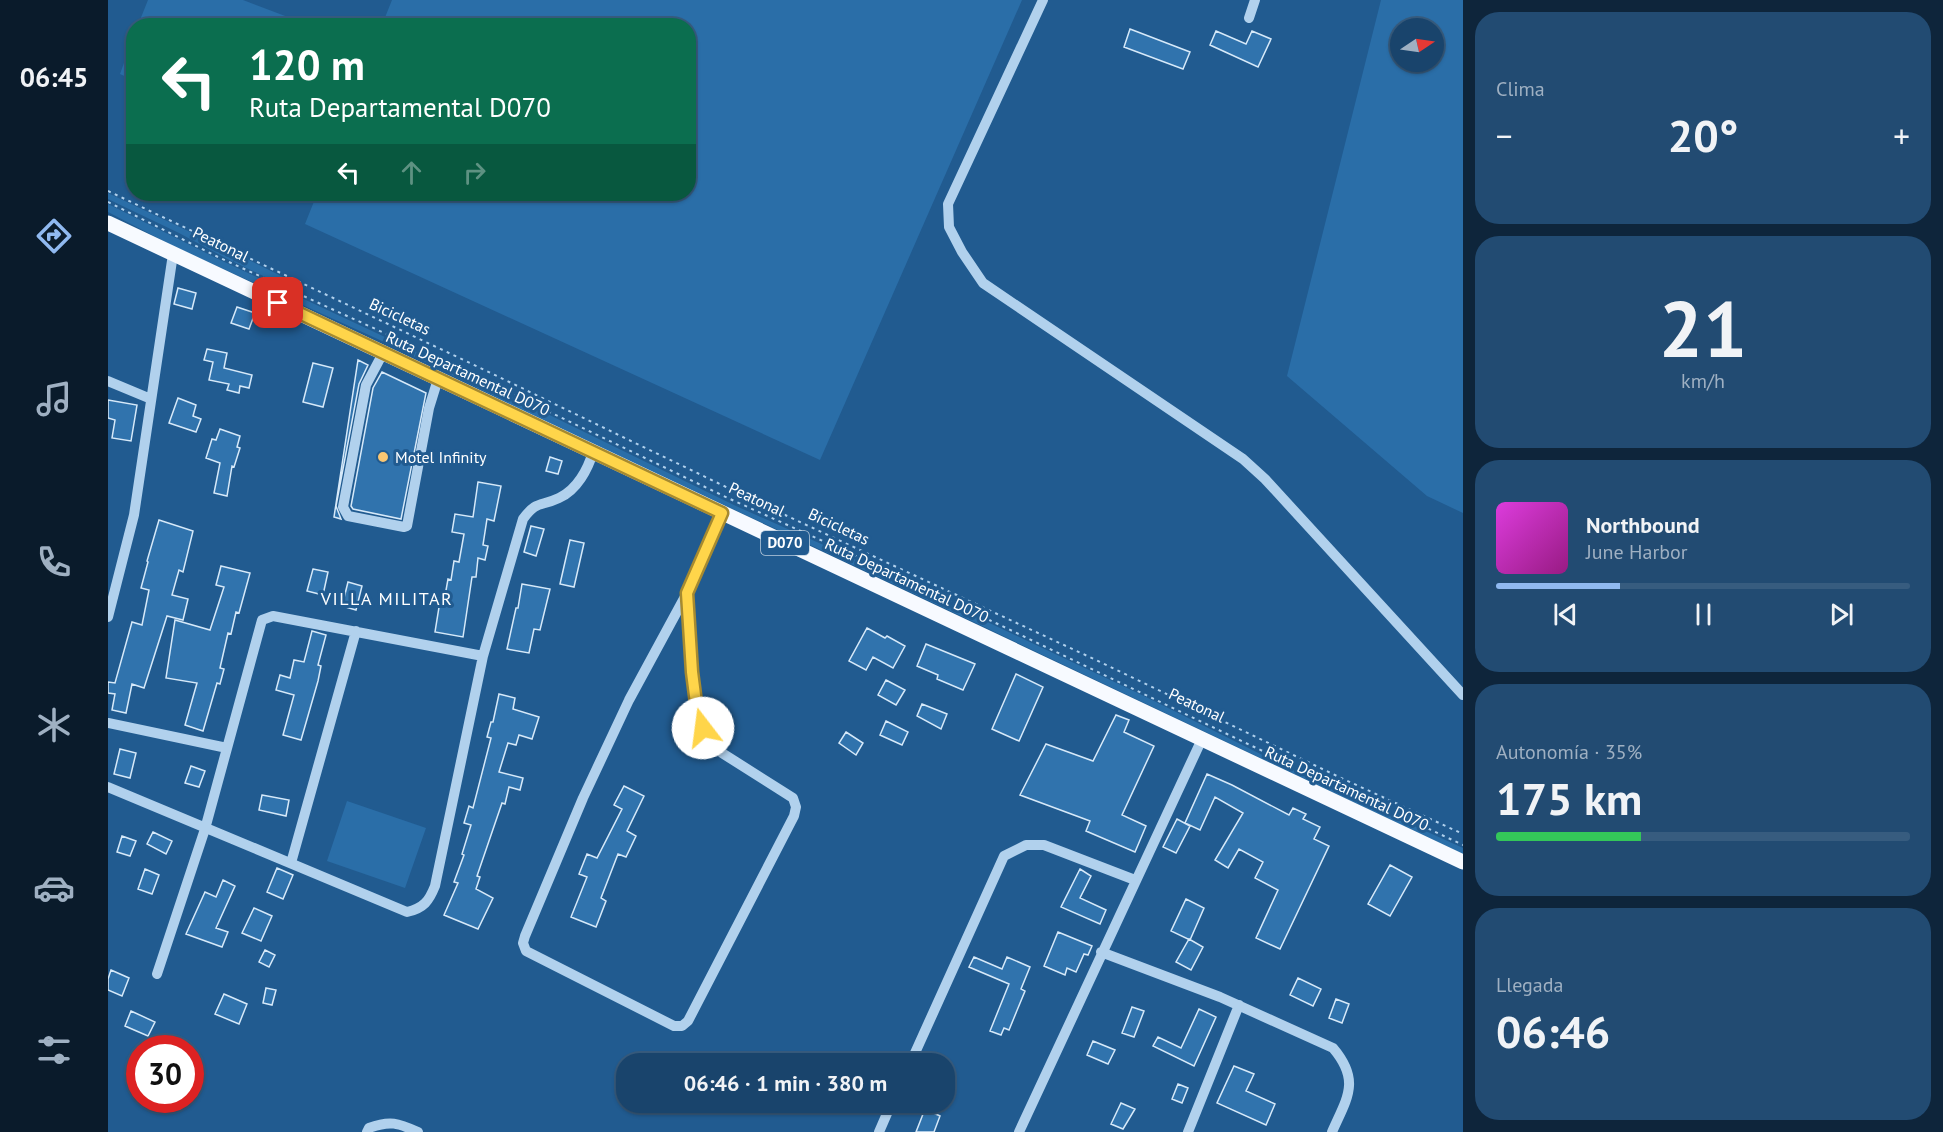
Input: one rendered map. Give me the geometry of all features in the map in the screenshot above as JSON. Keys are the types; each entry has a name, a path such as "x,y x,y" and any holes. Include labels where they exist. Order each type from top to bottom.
{"main road":[{"name":"Ruta Departamental D070","path":"108,223 1463,862"}],"street":[{"path":"1043,0 948,204 949,227 962,252 983,283 1243,459 1265,479 1463,695"},
{"path":"1249,18 1255,0"},
{"path":"108,617 134,515 173,254"},
{"path":"383,353 366,385 343,507 348,516 404,527 407,525 429,408 438,379"},
{"path":"108,381 151,399"},
{"path":"108,787 407,912 419,909 429,900 435,886 483,656 523,519 532,508 562,497 582,477 588,468 593,452"},
{"path":"687,593 696,703 707,736 722,753 793,798 796,807 795,816 688,1021 682,1026 674,1026 526,951 523,943 583,798 629,700 687,593 722,513"},
{"path":"157,974 205,829 262,620 273,616 483,656"},
{"path":"291,863 356,632"},
{"path":"108,723 227,748"},
{"path":"1019,1132 1202,739"},
{"path":"915,1053 1004,856 1026,845 1044,845 1135,880"},
{"path":"1101,952 1239,1005 1333,1048 1343,1060 1348,1074 1350,1092 1332,1132"},
{"path":"1188,1132 1239,1005"},
{"path":"879,1132 887,1113"},
{"path":"367,1132 369,1128 383,1123 398,1124 418,1132"}],"path":[{"name":"Bicicletas","path":"108,191 126,200"},
{"name":"Bicicletas","path":"129,201 755,501 1463,834"},
{"name":"Peatonal","path":"108,202 226,261 444,361 1272,755"},
{"path":"1399,815 1463,845"}],"shaded area":[{"path":"148,0 243,0 291,18 141,18"},
{"path":"392,0 1022,0 820,460 305,224 314,201 696,201 696,18 385,18"},
{"path":"1381,0 1463,0 1463,513 1427,496 1287,376"},
{"path":"126,57 126,77 120,74"},
{"path":"108,193 236,254 233,262 108,199"},
{"path":"108,204 218,259 494,388 736,506 846,555 1144,696 1315,781 1463,848 1463,854 546,422 393,346 175,247 108,212"},
{"path":"237,254 289,280 286,287 234,262"},
{"path":"347,801 426,828 405,888 327,861"}],"building":[{"path":"1130,29 1190,52 1183,69 1124,47"},
{"path":"1216,31 1246,44 1252,31 1271,39 1258,67 1210,45"},
{"path":"178,288 196,293 192,309 174,304"},
{"path":"237,307 255,313 249,329 231,323"},
{"path":"207,349 227,353 224,368 252,375 249,388 240,386 239,393 227,390 229,384 209,380 213,362 204,360"},
{"path":"358,360 368,365 359,384 336,506 341,519 334,517"},
{"path":"313,363 333,368 323,407 303,402"},
{"path":"382,372 426,393 401,519 353,509 351,506 373,388"},
{"path":"178,398 196,405 193,416 201,419 196,432 169,423"},
{"path":"108,400 137,405 131,441 112,438 115,420 108,418"},
{"path":"220,429 240,436 237,447 240,448 234,467 232,466 227,496 214,493 220,463 206,458 212,439 216,440"},
{"path":"550,457 562,461 558,474 546,471"},
{"path":"478,482 501,486 494,521 487,519 483,545 488,546 485,560 478,558 476,577 472,577 463,637 435,632 441,595 445,596 448,579 451,580 454,561 459,562 464,534 452,532 455,514 473,517"},
{"path":"159,520 193,531 183,572 179,570 172,595 188,599 183,620 167,616 144,688 132,684 126,713 112,710 115,694 108,693 108,682 115,683 132,622 142,625 149,590 141,588"},
{"path":"531,526 544,529 536,556 524,552"},
{"path":"570,540 584,543 574,587 560,584"},
{"path":"221,566 250,573 239,613 236,612 231,634 228,633 220,668 224,669 220,684 217,683 203,731 185,725 197,683 166,678 175,620 210,630 224,587 216,585"},
{"path":"313,569 328,572 323,595 307,591"},
{"path":"348,582 362,586 356,610 342,606"},
{"path":"522,584 550,589 540,630 534,629 529,653 507,649"},
{"path":"867,628 905,646 893,668 873,657 866,670 849,661"},
{"path":"312,631 326,635 318,665 321,666 318,681 301,740 283,735 294,695 276,690 280,675 290,678 294,660 304,662"},
{"path":"926,644 975,664 963,690 937,679 938,675 917,666"},
{"path":"1016,674 1043,687 1019,741 992,729"},
{"path":"886,680 905,690 896,705 878,695"},
{"path":"499,694 515,698 513,709 539,717 532,739 519,735 516,745 508,743 499,772 523,778 520,790 509,787 505,804 502,803 477,876 480,877 476,889 493,898 478,929 444,915 458,883 454,882 464,855 462,854 471,825 464,823 469,806 473,808 491,738 487,737"},
{"path":"922,704 947,714 941,729 917,716"},
{"path":"1116,715 1129,720 1124,732 1154,746 1122,815 1146,826 1135,852 1086,831 1090,821 1020,795 1046,744 1093,761"},
{"path":"886,721 908,732 902,745 880,735"},
{"path":"846,732 863,743 856,755 839,743"},
{"path":"120,749 136,753 130,778 114,774"},
{"path":"191,766 205,771 199,787 185,783"},
{"path":"1207,774 1289,815 1293,808 1306,814 1303,819 1320,827 1314,839 1329,846 1280,949 1256,938 1278,890 1255,878 1263,862 1239,849 1228,868 1215,860 1243,813 1215,797 1200,830 1185,823"},
{"path":"624,786 644,796 627,831 636,836 626,857 618,854 601,898 606,901 596,927 571,917 587,877 579,874 587,854 597,858 622,809 614,805"},
{"path":"262,795 289,800 286,816 259,810"},
{"path":"1177,819 1190,826 1176,853 1163,847"},
{"path":"153,832 172,841 166,854 147,844"},
{"path":"122,836 136,841 130,856 117,852"},
{"path":"1390,865 1412,877 1390,916 1368,904"},
{"path":"277,868 293,875 283,899 267,892"},
{"path":"145,869 159,875 152,894 138,889"},
{"path":"1080,869 1091,876 1080,898 1106,910 1100,924 1061,907"},
{"path":"223,880 235,886 216,928 228,932 222,947 186,934 205,892 216,897"},
{"path":"1186,899 1204,908 1190,940 1171,931"},
{"path":"254,908 272,916 261,941 242,933"},
{"path":"1058,932 1092,946 1088,955 1084,954 1076,972 1067,968 1065,975 1044,966"},
{"path":"1189,939 1203,947 1191,970 1176,962"},
{"path":"265,950 275,955 269,967 259,962"},
{"path":"974,957 1002,969 1007,957 1030,967 1021,989 1025,991 1009,1030 1004,1028 1001,1035 990,1031 1009,984 969,967"},
{"path":"111,970 129,978 122,996 108,990"},
{"path":"1298,978 1321,989 1313,1006 1290,995"},
{"path":"266,988 276,990 272,1005 263,1003"},
{"path":"224,994 247,1004 239,1024 215,1014"},
{"path":"1336,999 1349,1004 1342,1023 1329,1018"},
{"path":"1132,1007 1144,1011 1134,1037 1122,1033"},
{"path":"1199,1009 1216,1017 1194,1066 1153,1046 1158,1037 1181,1048"},
{"path":"131,1011 155,1022 148,1035 125,1026"},
{"path":"1093,1041 1115,1050 1108,1064 1087,1055"},
{"path":"1234,1066 1254,1074 1246,1091 1275,1104 1266,1125 1217,1103"},
{"path":"1178,1084 1188,1088 1182,1103 1172,1099"},
{"path":"1121,1103 1135,1109 1123,1129 1111,1124"},
{"path":"923,1113 934,1113 940,1116 934,1132 916,1132"}],"place":[{"name":"Motel Infinity","path":"383,457"}],"district":[{"name":"VILLA MILITAR","path":"387,599"}],"route":[{"path":"278,303 722,513 687,593 692,672 696,703 703,728"}]}
